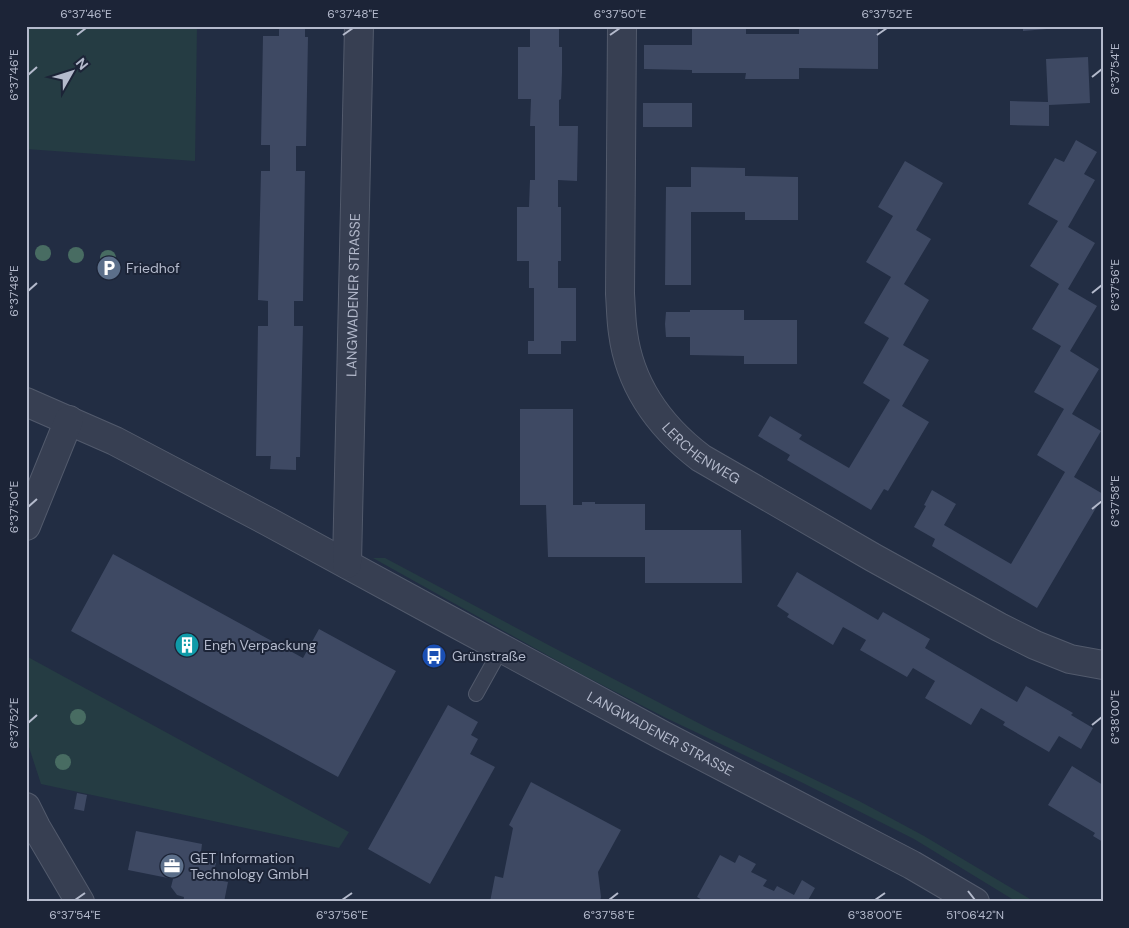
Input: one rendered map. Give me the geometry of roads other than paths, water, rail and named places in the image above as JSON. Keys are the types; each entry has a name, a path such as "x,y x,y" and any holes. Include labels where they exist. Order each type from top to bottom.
{"street":[{"name":"LANGWADENER STRASSE","path":"347,564 358,26"},
{"name":"LERCHENWEG","path":"622,26 621,320 630,364 642,393 654,412 667,428 701,458 882,563 959,606 1035,645 1070,659 1103,665"},
{"name":"LANGWADENER STRASSE","path":"26,402 124,446 347,564 662,735 862,838 975,902"},
{"path":"26,526 69,420"},
{"path":"26,806 36,827 80,902"}],"lane":[{"path":"476,694 501,649"}],"place":[{"name":"Friedhof","path":"109,268"},
{"name":"Engh Verpackung","path":"187,645"},
{"name":"Grünstraße","path":"434,656"},
{"name":"GET Information Technology GmbH","path":"172,866"}]}
